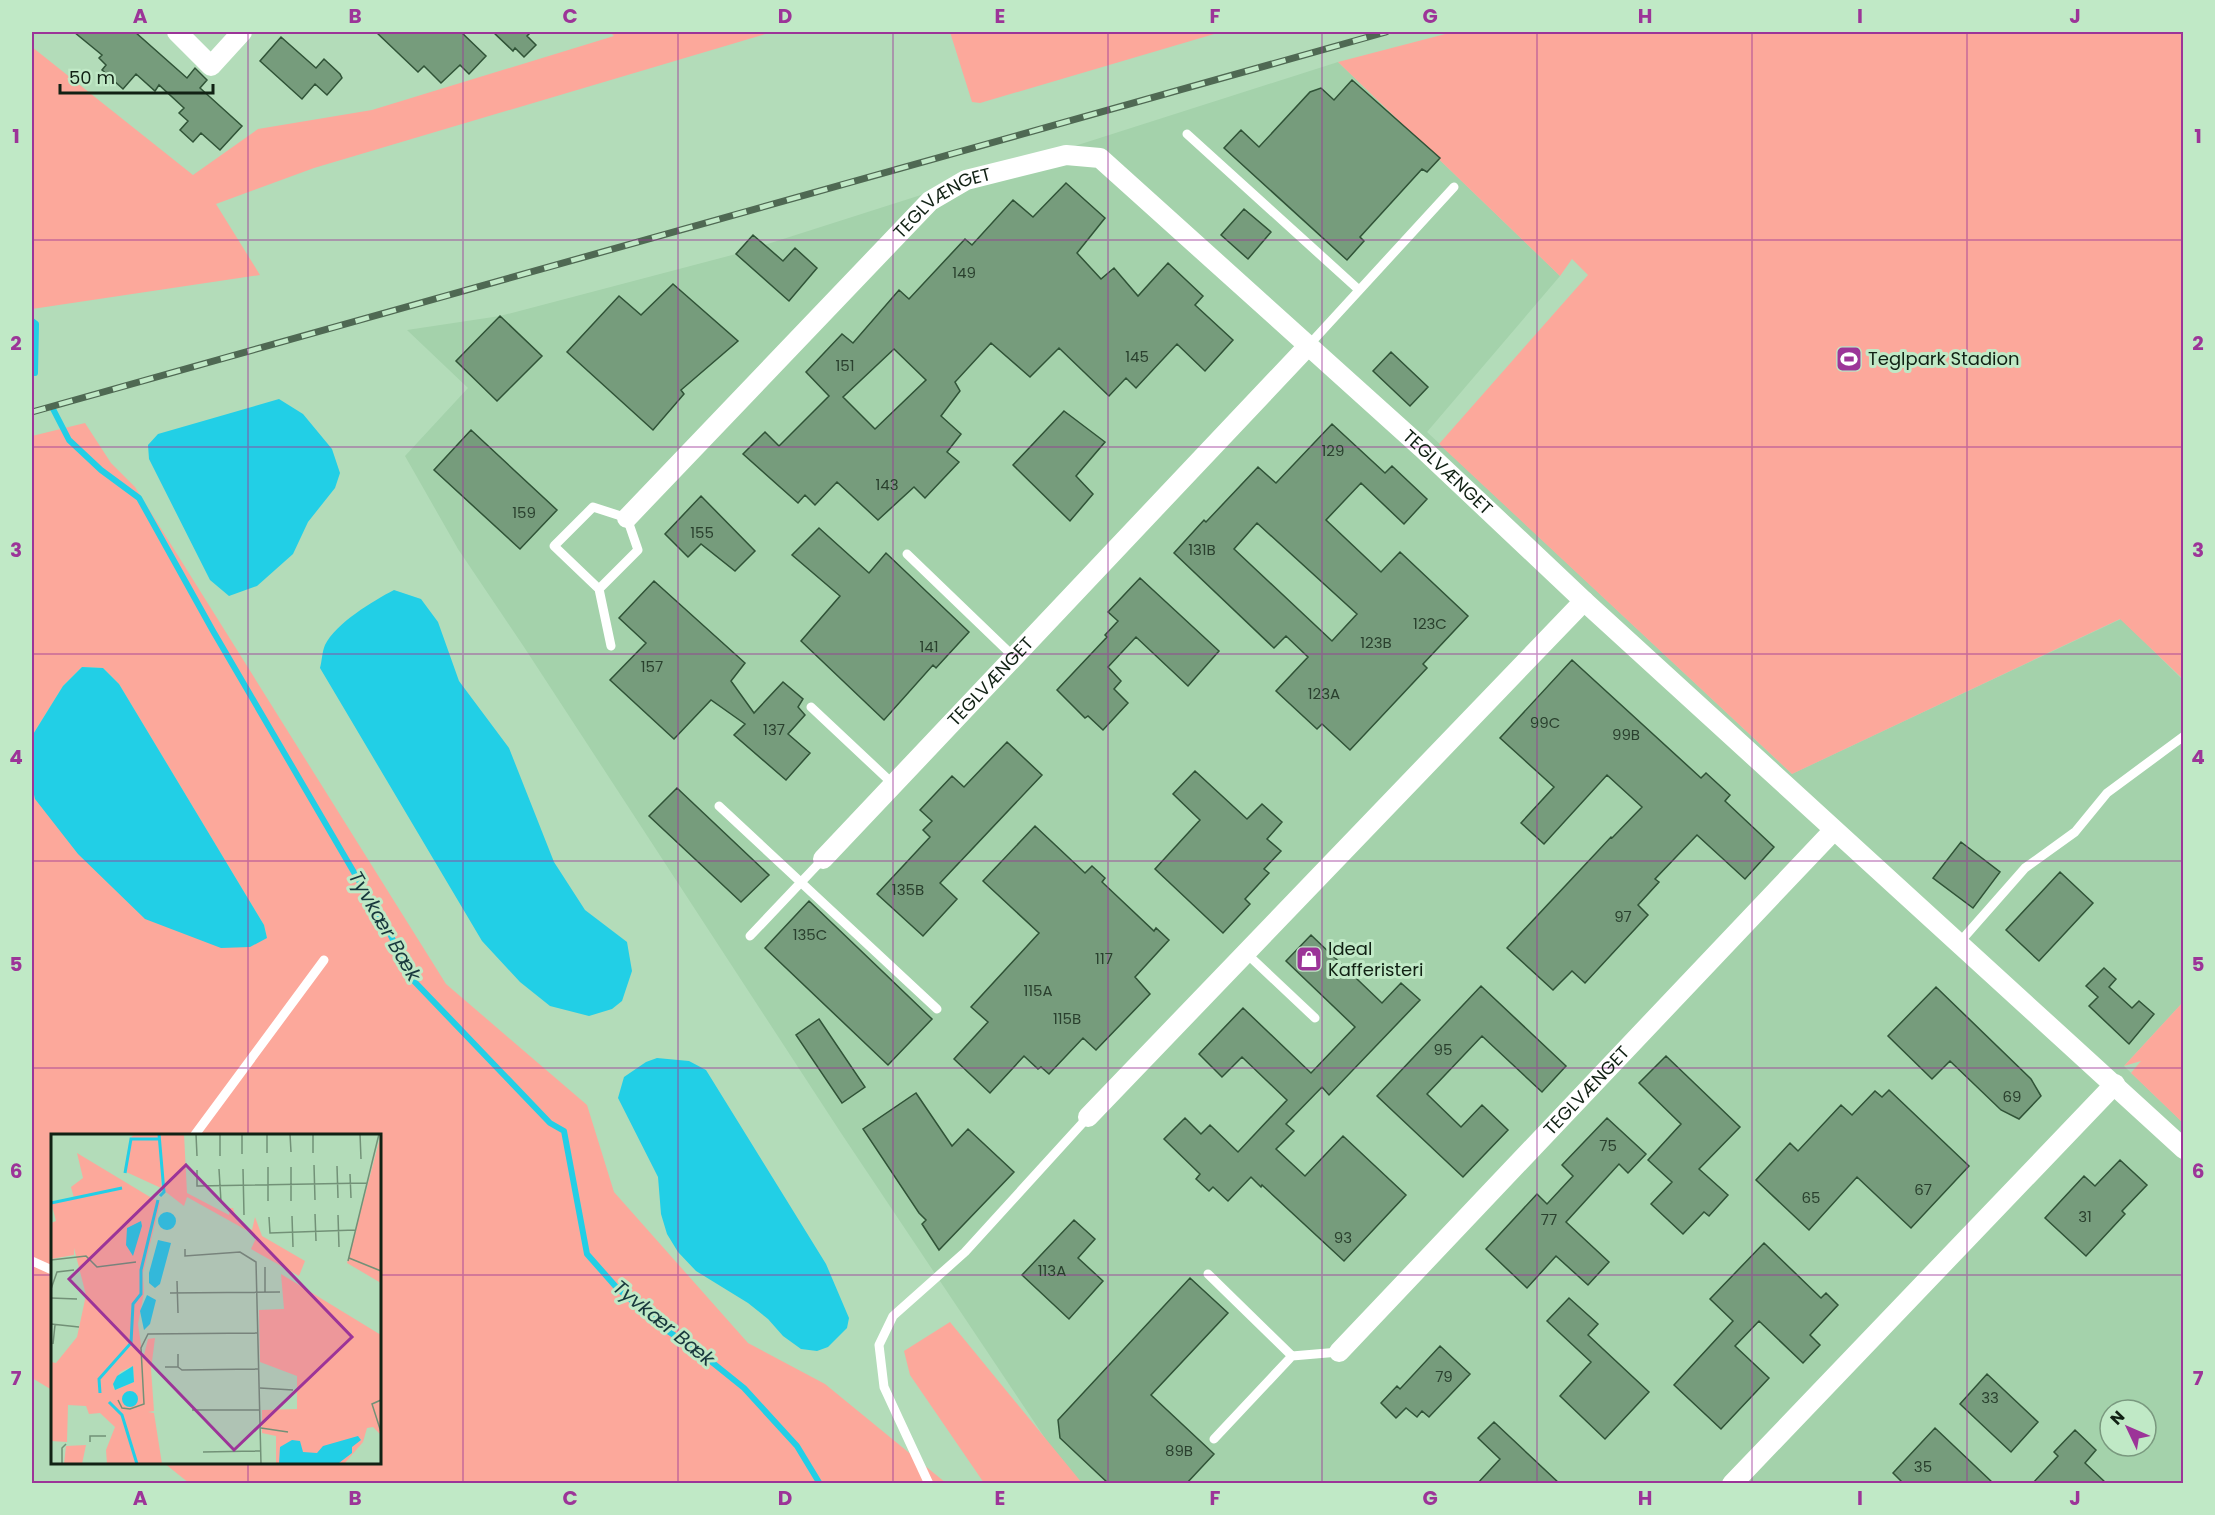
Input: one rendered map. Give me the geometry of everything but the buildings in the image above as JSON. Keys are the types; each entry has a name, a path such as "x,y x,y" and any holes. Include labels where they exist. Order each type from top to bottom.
{"street":[{"path":"177,32 211,66 242,32"},
{"name":"TEGLVÆNGET","path":"627,518 930,201 966,180 1044,160 1066,155 1100,158 1422,448 1834,831 2184,1149"},
{"name":"TEGLVÆNGET","path":"823,859 1308,346"},
{"path":"1088,1117 1584,601"},
{"name":"TEGLVÆNGET","path":"1339,1352 1834,831"},
{"path":"1732,1484 2115,1084"}],"lane":[{"path":"1187,134 1359,290"},
{"path":"1308,346 1454,186"},
{"path":"599,589 638,550 627,518 593,507 554,546 599,589 610,646"},
{"path":"907,554 1014,657"},
{"path":"811,707 893,784"},
{"path":"1959,944 2025,868 2075,832 2107,793 2184,736"},
{"path":"719,806 937,1009"},
{"path":"750,936 823,859"},
{"path":"1246,953 1315,1018"},
{"path":"195,1134 324,960"},
{"path":"929,1484 884,1388 879,1345 893,1316 965,1252 1088,1117"},
{"path":"32,1261 51,1270"},
{"path":"1208,1274 1292,1356"},
{"path":"1214,1439 1292,1356 1339,1352"}],"shaded area":[{"path":"610,32 772,32 314,168 216,204 260,275 32,309 32,47 193,175 258,129 372,110 614,36"},
{"path":"950,32 1221,32 980,103 972,102"},
{"name":"Teglpark Stadion","path":"1453,32 2183,32 2183,679 2120,619 1792,774 1439,444 1588,275 1572,259 1560,276 1338,62"},
{"path":"1338,62 1560,276 1427,432 1792,774 2121,619 2183,680 2183,1002 2124,1066 2183,1123 2183,1483 1075,1483 841,1133 458,549 405,456 468,388 407,330 500,316 736,254"},
{"path":"85,423 111,463 135,487 446,984 587,1105 614,1192 748,1343 825,1384 946,1483 189,1483 165,1464 381,1464 381,1134 51,1134 51,1389 32,1378 32,786 35,800 267,938 264,925 119,684 103,668 82,667 63,686 32,736 32,436"},
{"path":"2183,1002 2183,1123 2131,1073 2141,1061 2124,1066"},
{"path":"950,1322 1082,1483 984,1483 910,1375 904,1351"}],"water":[{"path":"279,399 303,414 332,449 340,473 335,488 308,522 293,554 257,586 229,596 210,580 149,459 148,445 158,434"},
{"path":"394,590 421,599 438,622 459,681 509,748 554,862 585,910 627,942 632,971 622,1001 612,1009 589,1016 550,1006 520,982 482,941 320,668 325,645 337,629 366,606"},
{"path":"82,667 103,668 119,684 264,925 267,938 250,947 221,948 145,919 78,854 35,799 32,786 32,736 63,686"},
{"path":"657,1058 689,1061 706,1070 826,1264 849,1318 847,1328 828,1347 817,1351 801,1349 783,1336 768,1319 748,1303 696,1271 678,1252 667,1234 661,1214 658,1177 618,1098 624,1077 646,1062"}],"waterway":[{"name":"Tyvkær Bæk","path":"32,321 36,324 35,373"},
{"name":"Tyvkær Bæk","path":"52,407 69,440 101,470 139,498 213,631 390,934 412,979 550,1123 564,1131 587,1254 617,1288 665,1329 703,1355 744,1388 797,1446 820,1484"}],"railway":[{"path":"32,412 1386,32"}],"place":[{"name":"Teglpark Stadion","path":"1849,359"},
{"name":"Ideal Kafferisteri","path":"1309,959"}]}
